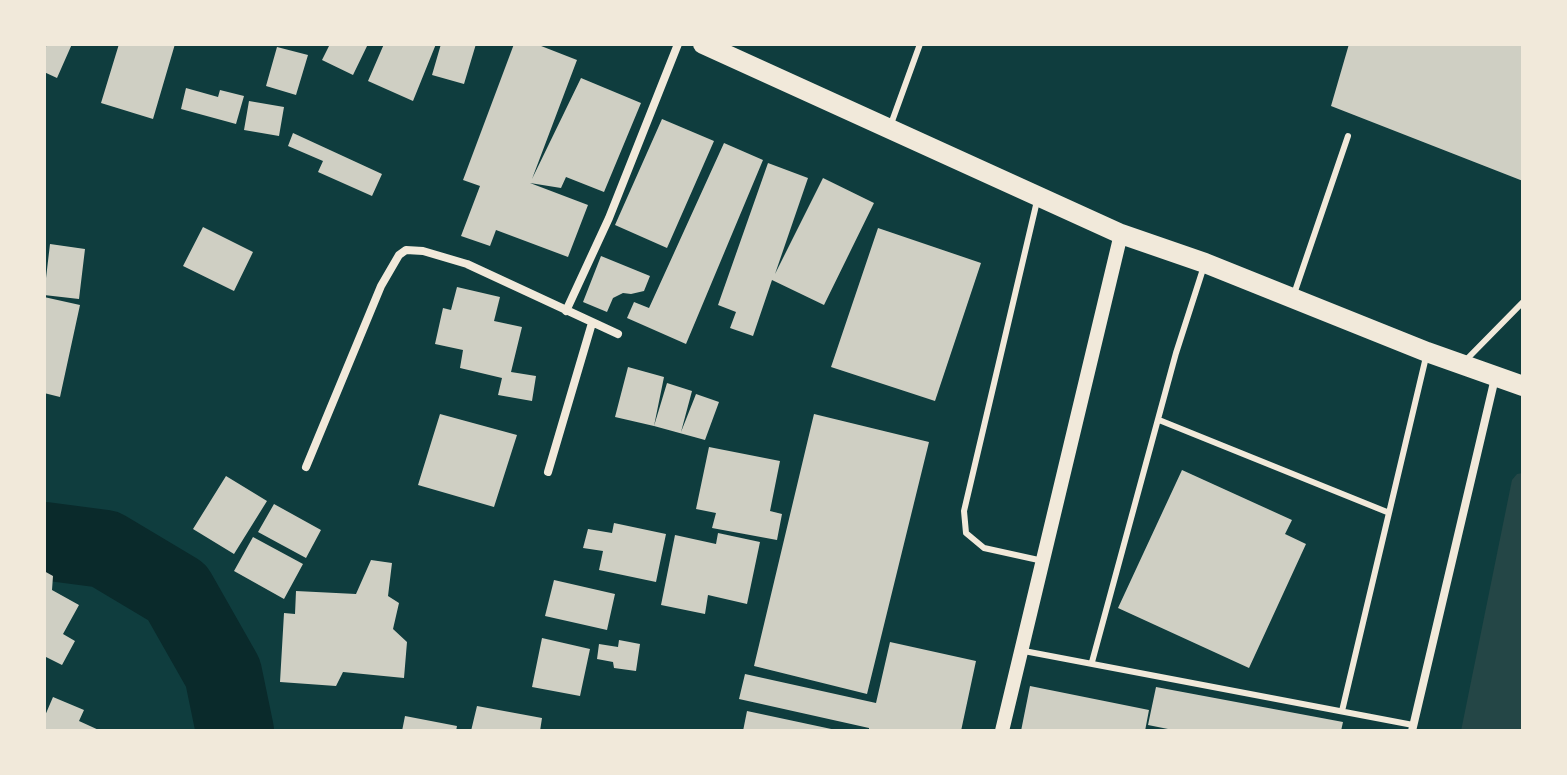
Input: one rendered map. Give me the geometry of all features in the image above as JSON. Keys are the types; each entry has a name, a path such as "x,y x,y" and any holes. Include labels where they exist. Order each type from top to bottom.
{"main road":[{"path":"703,44 1121,234 1205,263 1427,352 1523,386"}],"street":[{"path":"566,311 609,218 678,44"},
{"path":"1002,731 1121,234"},
{"path":"306,467 381,286 399,255 406,250 423,251 467,264 618,334"},
{"path":"548,472 592,323"},
{"path":"1412,728 1495,377"}],"lane":[{"path":"890,128 920,44"},
{"path":"1293,298 1348,136"},
{"path":"1038,196 964,511 966,533 984,548 1043,561"},
{"path":"1092,662 1176,353 1205,263"},
{"path":"1462,364 1523,302"},
{"path":"1342,711 1427,352"},
{"path":"1159,420 1387,512"},
{"path":"1022,651 1342,711 1412,728"}],"shaded area":[{"path":"1523,473 1523,731 1461,731 1512,480"}],"building":[{"path":"47,44 72,44 57,78 44,72"},
{"path":"119,44 175,44 153,119 101,103"},
{"path":"330,44 368,44 353,75 322,60"},
{"path":"384,44 436,44 413,101 368,81"},
{"path":"441,44 476,44 464,84 432,75"},
{"path":"514,44 536,44 577,60 532,179 581,78 641,103 604,192 566,177 561,188 530,183 588,205 568,257 496,230 490,246 461,236 480,186 463,180"},
{"path":"1349,44 1523,44 1523,181 1331,106"},
{"path":"277,47 308,55 296,95 266,86"},
{"path":"186,88 218,97 220,90 244,96 236,124 181,109"},
{"path":"249,101 284,107 279,136 244,130"},
{"path":"662,119 714,141 667,248 615,225"},
{"path":"293,133 382,174 372,196 318,172 323,161 288,146"},
{"path":"724,143 763,160 686,344 627,318 634,302 649,308"},
{"path":"768,163 808,178 775,274 823,178 874,203 824,305 772,280 753,336 730,328 736,312 718,305"},
{"path":"203,227 253,252 234,291 183,266"},
{"path":"878,228 981,263 935,401 831,367"},
{"path":"50,244 85,249 79,299 44,295"},
{"path":"601,256 650,276 644,291 623,293 613,298 607,312 583,302"},
{"path":"457,287 500,297 494,321 522,327 511,372 536,376 532,401 498,395 502,378 460,368 463,350 435,344 443,308 451,310"},
{"path":"44,297 80,305 60,397 44,393"},
{"path":"628,367 664,377 654,426 615,417"},
{"path":"667,383 692,391 681,432 696,394 719,402 705,440 654,426"},
{"path":"440,414 517,435 494,507 418,485"},
{"path":"814,414 929,442 867,694 754,666"},
{"path":"709,447 780,461 770,511 782,514 777,540 712,528 716,513 696,509"},
{"path":"1182,470 1292,520 1285,534 1306,544 1249,668 1118,608"},
{"path":"226,476 267,501 234,554 193,529"},
{"path":"274,504 321,530 306,558 258,532"},
{"path":"614,523 666,534 656,582 599,570 603,551 583,548 588,529 612,533"},
{"path":"718,533 760,542 747,604 708,595 705,614 661,605 675,535 716,544"},
{"path":"253,537 303,564 284,599 234,571"},
{"path":"371,560 392,563 388,596 399,603 393,629 407,642 404,678 343,672 336,686 280,682 284,613 295,614 296,591 356,594"},
{"path":"44,571 53,576 52,590 79,605 63,634 75,641 62,665 44,656"},
{"path":"554,580 615,594 607,630 545,616"},
{"path":"542,638 590,649 580,696 532,687"},
{"path":"619,640 640,644 636,671 614,668 613,662 597,659 599,644 618,647"},
{"path":"890,642 976,661 961,731 869,731 869,728 739,699 745,674 876,703"},
{"path":"1030,686 1149,710 1145,731 1021,731"},
{"path":"1156,687 1343,722 1341,731 1178,731 1148,725"},
{"path":"53,697 84,710 79,721 101,731 44,731 44,718"},
{"path":"477,706 542,718 540,731 471,731"},
{"path":"747,711 836,730 836,731 743,731"},
{"path":"405,716 457,726 456,731 402,731"}],"waterway":[{"path":"44,541 105,549 177,592 223,673 235,731"}]}
